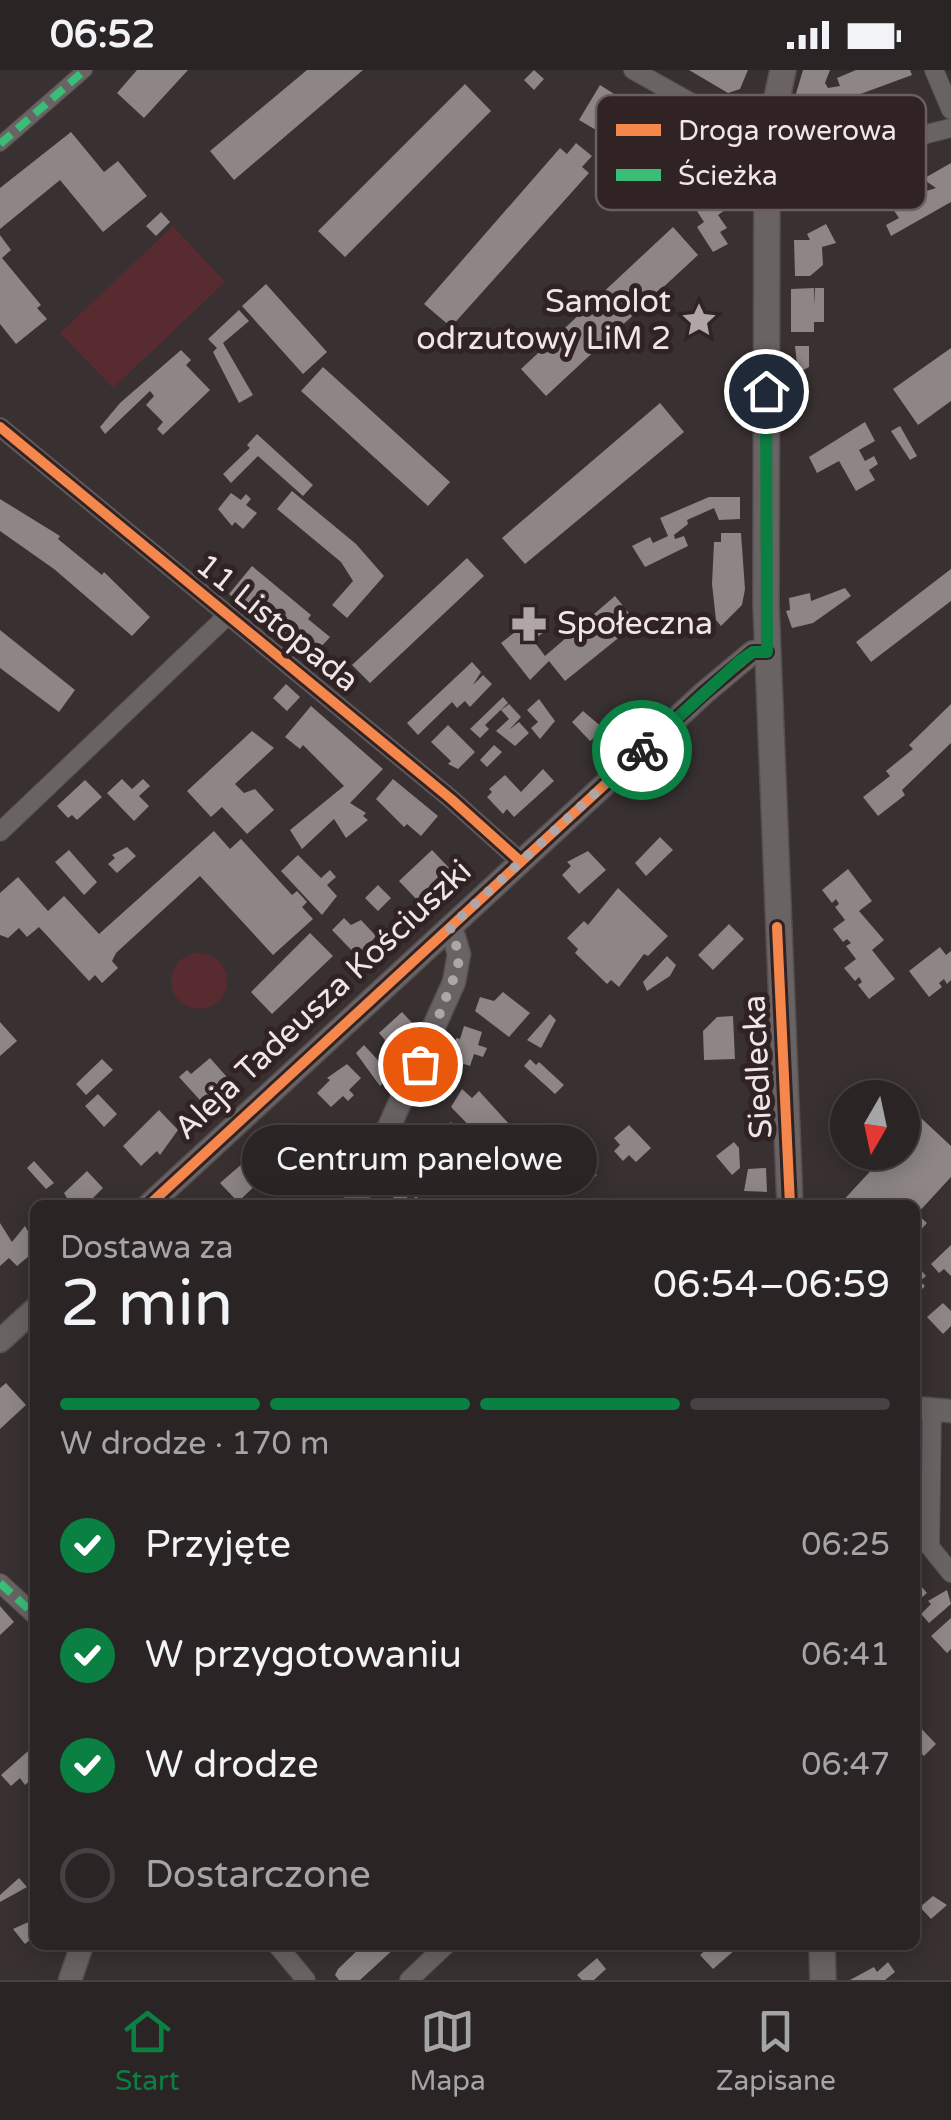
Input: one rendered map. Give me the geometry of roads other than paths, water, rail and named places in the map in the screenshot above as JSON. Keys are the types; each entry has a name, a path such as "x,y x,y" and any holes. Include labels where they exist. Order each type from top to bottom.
{"main road":[{"name":"Siedlecka","path":"775,95 783,70"},
{"name":"Siedlecka","path":"767,210 767,652 790,1200"},
{"path":"822,1950 823,1980"}],"street":[{"path":"0,144 85,70"},
{"path":"632,70 676,95"},
{"path":"934,70 951,110"},
{"path":"926,134 951,128"},
{"name":"11 Listopada","path":"0,427 520,861"},
{"path":"0,832 228,615"},
{"name":"Aleja Tadeusza Kościuszki","path":"154,1200 740,661 753,652 767,652"},
{"path":"356,1200 454,982 459,954 450,927"},
{"path":"0,1341 30,1314"},
{"path":"933,1409 930,1547 951,1573"},
{"path":"0,1583 30,1610"},
{"path":"70,1980 80,1950"},
{"path":"280,1950 306,1980"},
{"path":"409,1980 441,1950"}],"place":[{"name":"Samolot odrzutowy LiM 2","path":"699,320"},
{"name":"Społeczna","path":"529,624"},
{"name":"Centrum panelowe","path":"420,1064"}]}
